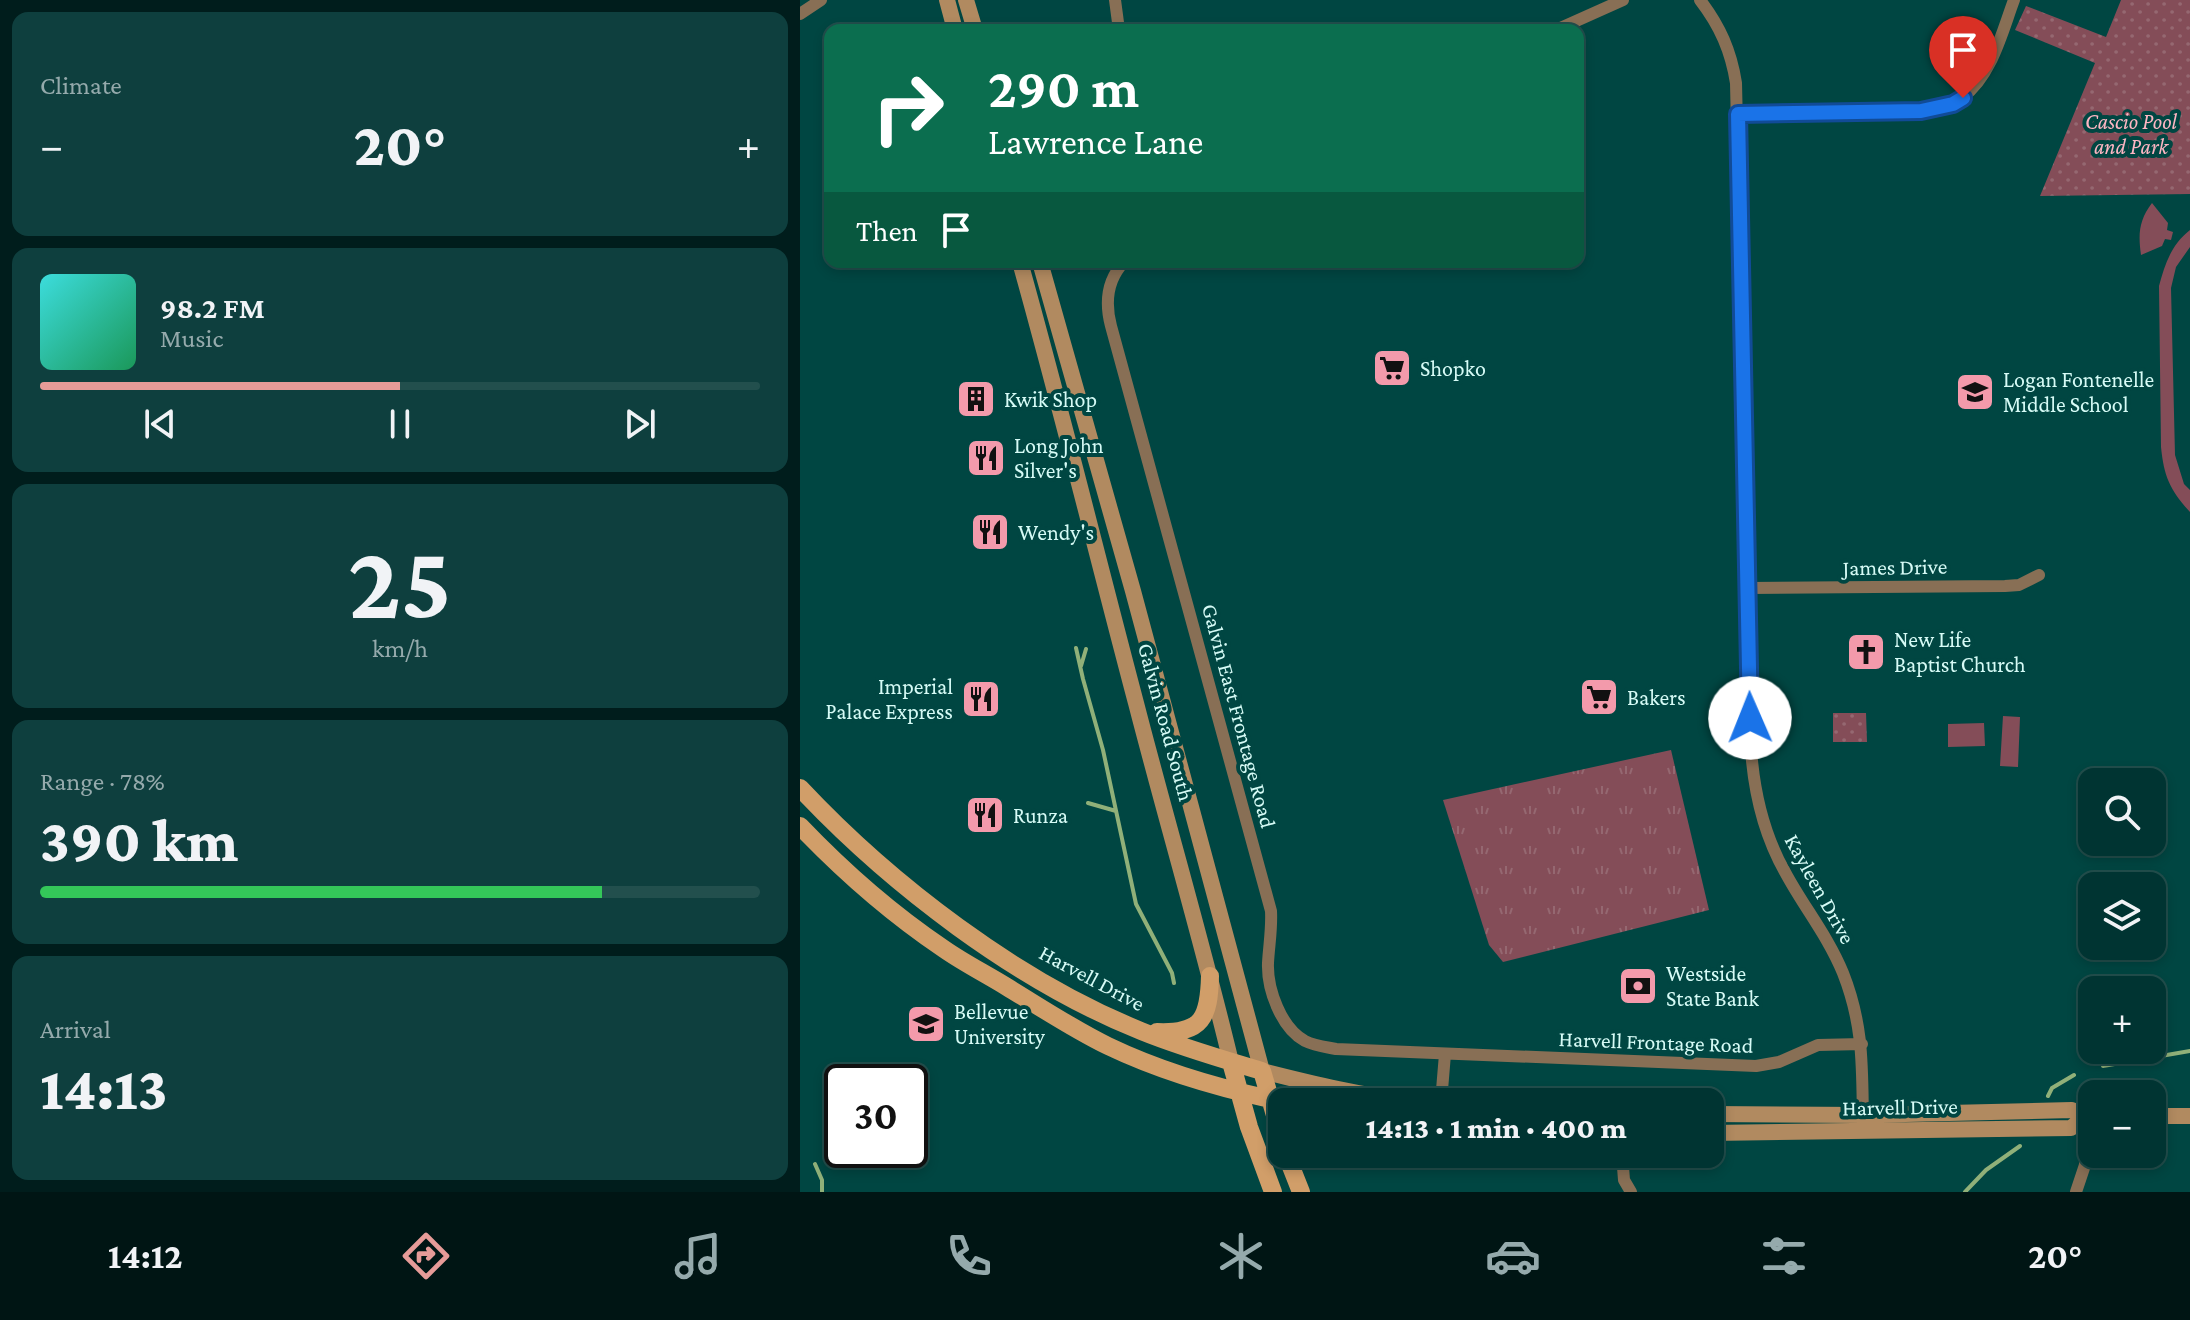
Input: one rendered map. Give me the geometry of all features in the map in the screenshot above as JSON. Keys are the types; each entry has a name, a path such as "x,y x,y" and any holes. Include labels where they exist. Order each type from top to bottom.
{"main road":[{"path":"947,0 953,24"},
{"path":"966,0 973,24"},
{"name":"Galvin Road South","path":"1022,268 1239,1092 1273,1192"},
{"name":"Galvin Road South","path":"1042,268 1133,591 1262,1071 1270,1088"},
{"name":"Harvell Drive","path":"800,788 893,876 956,925 1056,989 1142,1031 1231,1062 1332,1088"},
{"path":"800,826 858,882 912,926 1080,1031 1171,1071 1268,1098"},
{"path":"1142,1031 1173,1033 1195,1025 1207,1012 1210,976"},
{"name":"Harvell Drive","path":"1724,1132 2072,1110 2078,1112"},
{"name":"Harvell Drive","path":"1724,1115 1863,1124"},
{"path":"2166,1116 2190,1116"},
{"path":"1291,1168 1299,1188"},
{"path":"1298,1168 1299,1188"}],"street":[{"path":"800,14 821,0"},
{"path":"1115,0 1118,24"},
{"path":"1569,24 1623,0"},
{"name":"Kayleen Drive","path":"1700,0 1727,44 1736,83 1751,749 1755,791 1766,832 1781,865 1829,943 1844,974 1862,1044 1863,1124"},
{"path":"1738,114 1921,111 1953,104 1971,90 1986,69 2014,0"},
{"name":"Galvin East Frontage Road","path":"1120,268 1108,292 1108,313 1271,911 1268,966 1281,1014 1298,1036 1320,1046 1445,1054"},
{"name":"James Drive","path":"1748,588 2005,586 2019,585 2039,575"},
{"name":"Harvell Frontage Road","path":"1445,1054 1756,1066 1779,1062 1818,1045 1862,1044"},
{"path":"1442,1088 1445,1054"},
{"path":"1623,1168 1624,1180 1631,1192"},
{"path":"2076,1192 2084,1168"}],"green space":[{"name":"Cascio Pool and Park","path":"2121,0 2190,0 2190,194 2040,196 2095,63 2015,30 2026,6 2106,37"},
{"path":"2152,203 2168,223 2167,230 2173,232 2171,240 2165,239 2162,246 2141,255 2140,228"},
{"path":"2190,230 2190,247 2176,267 2171,288 2175,455 2184,484 2190,490 2190,512 2169,482 2162,458 2159,286 2173,249"},
{"path":"1833,713 1866,713 1867,742 1833,742"},
{"path":"2003,716 2020,717 2018,767 2000,766"},
{"path":"1984,723 1985,746 1948,747 1948,724"},
{"path":"1671,750 1709,910 1503,962 1489,945 1443,800"}],"waterway":[{"path":"1076,648 1103,750 1136,904 1172,973 1174,983"},
{"path":"1081,666 1086,649"},
{"path":"1088,803 1116,811"},
{"path":"2103,1066 2190,1051"},
{"path":"2048,1096 2052,1088 2074,1075"},
{"path":"1965,1192 1986,1170 2020,1146"},
{"path":"815,1164 822,1180 822,1192"}],"place":[{"name":"Shopko","path":"1392,368"},
{"name":"Logan Fontenelle Middle School","path":"1975,392"},
{"name":"Kwik Shop","path":"976,399"},
{"name":"Long John Silver's","path":"986,458"},
{"name":"Wendy's","path":"990,532"},
{"name":"New Life Baptist Church","path":"1866,652"},
{"name":"Bakers","path":"1599,697"},
{"name":"Imperial Palace Express","path":"981,699"},
{"name":"Runza","path":"985,815"},
{"name":"Westside State Bank","path":"1638,986"},
{"name":"Bellevue University","path":"926,1024"}],"route":[{"path":"1750,718 1738,114 1921,111 1953,104 1963,98"}]}
